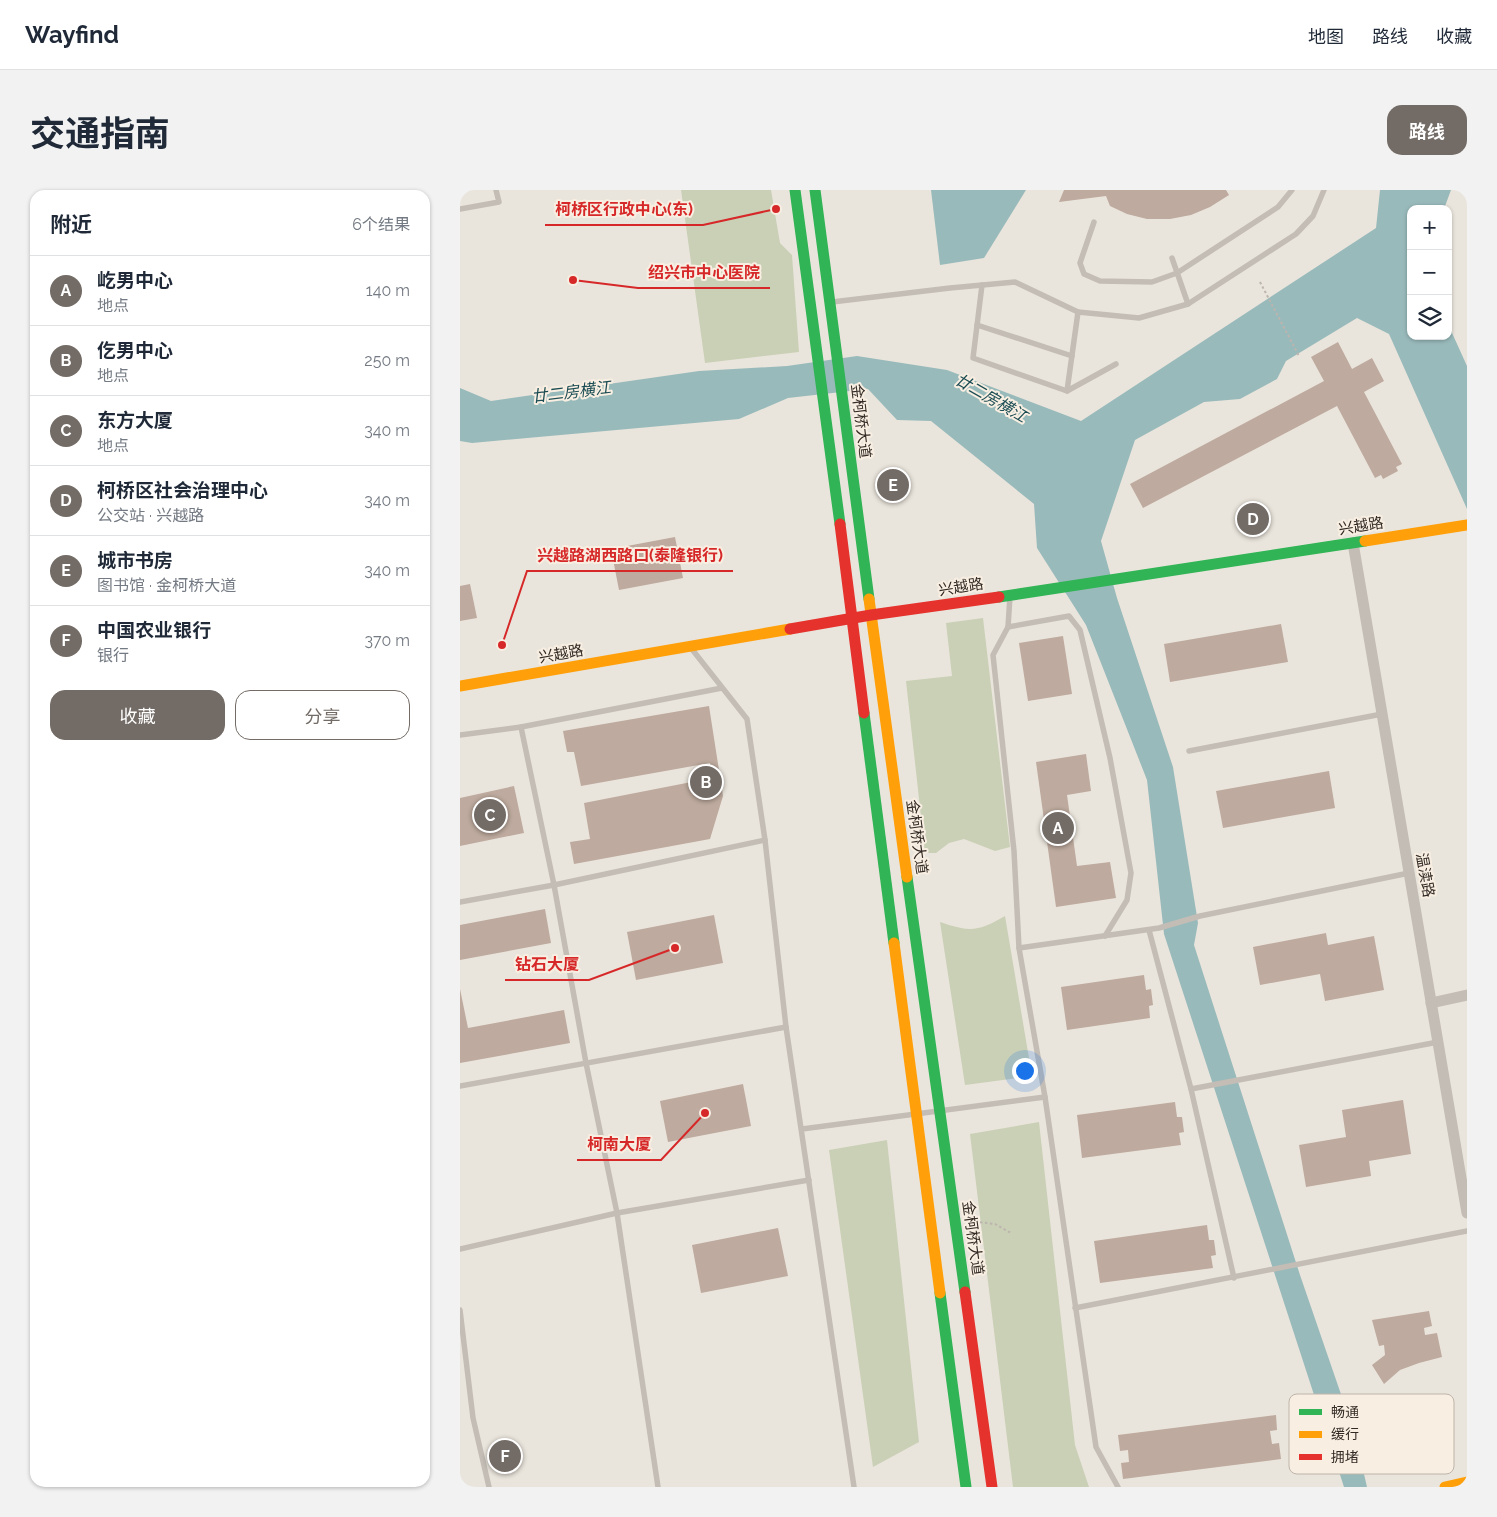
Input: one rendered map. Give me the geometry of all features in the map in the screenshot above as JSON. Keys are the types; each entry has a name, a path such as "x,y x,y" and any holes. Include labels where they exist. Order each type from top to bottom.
{"main road":[{"path":"795,190 824,398 966,1487"},
{"name":"金柯桥大道","path":"815,190 871,616 992,1487"},
{"name":"兴越路","path":"460,686 852,619 1462,526"},
{"path":"1445,1487 1467,1482"}],"street":[{"name":"温渎路","path":"1353,543 1467,1213"},
{"path":"1431,1003 1467,995"}],"lane":[{"path":"460,209 500,202 496,190"},
{"path":"1094,222 1080,263 1084,274 1100,282 1152,282 1177,273 1278,207 1292,190"},
{"path":"831,302 1015,282 1078,312 1139,318 1188,304 1296,234 1313,216 1324,190"},
{"path":"1172,258 1188,304"},
{"path":"982,285 973,358 1067,391 1116,364"},
{"path":"1067,391 1078,312"},
{"path":"977,326 1072,356"},
{"path":"1010,594 1008,627 993,655 1014,851 1018,948 1045,1097 1096,1447 1118,1487"},
{"path":"1008,627 1069,616 1080,630 1110,758 1131,873 1127,900 1105,936"},
{"path":"690,647 747,719 765,840 786,1027 854,1487"},
{"path":"460,734 521,727 722,688"},
{"path":"1189,751 1382,714"},
{"path":"521,727 554,885 586,1064 617,1213 658,1487"},
{"path":"460,902 554,885 765,840"},
{"path":"1018,948 1149,930 1200,916 1409,873"},
{"path":"1149,930 1191,1089 1234,1278"},
{"path":"460,1086 786,1027"},
{"path":"1191,1089 1438,1042"},
{"path":"802,1129 1045,1097"},
{"path":"460,1249 617,1213 809,1180"},
{"path":"1075,1308 1467,1232"},
{"path":"460,1310 474,1418 490,1487"}],"path":[{"path":"1260,282 1299,356"},
{"path":"955,1219 995,1224 1011,1233"}],"green space":[{"path":"681,190 771,190 780,243 792,255 799,352 705,363"},
{"path":"983,618 1010,847 995,851 964,839 949,843 936,853 925,853 906,681 952,676 946,623"},
{"path":"1005,916 1032,1076 965,1085 940,922 959,928 973,929 988,925"},
{"path":"1039,1122 1075,1445 1089,1487 1013,1487 970,1134"},
{"path":"887,1140 919,1442 873,1467 829,1150"}],"water":[{"path":"931,190 1026,190 984,258 940,265"},
{"name":"廿二房横江","path":"1380,190 1451,190 1445,205 1407,205 1407,340 1452,340 1452,333 1467,366 1467,509 1389,334 1357,318 1286,361 1277,379 1240,399 1204,402 1135,440 1101,541 1117,598 1173,767 1198,923 1194,945 1300,1275 1341,1394 1314,1394 1164,934 1147,780 1086,625 1037,548 1034,504 931,421 897,420 868,389 788,398 739,419 472,443 460,441 460,388 491,401 699,371 787,366 857,356 947,370 1081,421 1376,228"},
{"path":"1340,1474 1364,1474 1367,1487 1344,1487"}],"building":[{"path":"1064,190 1226,190 1229,195 1210,207 1191,215 1170,219 1147,219 1127,214 1110,206 1106,196 1059,202"},
{"path":"1338,342 1352,369 1372,358 1384,381 1364,392 1402,464 1396,467 1398,471 1383,479 1381,475 1375,478 1337,406 1143,508 1130,484 1324,381 1311,357"},
{"path":"675,537 683,578 619,590 611,549"},
{"path":"470,584 477,618 460,621 460,586"},
{"path":"1281,624 1288,662 1170,682 1164,644"},
{"path":"1063,636 1072,694 1028,701 1019,643"},
{"path":"709,706 723,796 710,839 574,864 570,842 590,839 584,803 712,778 710,763 581,786 574,752 567,752 563,731"},
{"path":"1086,754 1091,791 1067,795 1077,866 1110,862 1116,898 1056,907 1036,762"},
{"path":"1329,771 1335,808 1223,828 1216,791"},
{"path":"514,786 524,833 460,846 460,798"},
{"path":"545,909 551,943 460,960 460,925"},
{"path":"714,915 723,963 636,980 627,932"},
{"path":"1326,933 1328,945 1374,936 1384,990 1325,1001 1320,974 1260,985 1253,947"},
{"path":"1144,975 1146,990 1151,989 1153,1005 1149,1006 1150,1018 1067,1030 1061,987"},
{"path":"460,989 468,1028 564,1010 570,1043 460,1063"},
{"path":"743,1084 751,1126 668,1142 660,1101"},
{"path":"1403,1100 1411,1154 1369,1161 1371,1176 1306,1187 1299,1145 1346,1137 1342,1110"},
{"path":"1175,1102 1177,1117 1182,1117 1184,1132 1179,1133 1181,1145 1082,1158 1077,1115"},
{"path":"1207,1225 1209,1240 1214,1240 1216,1255 1211,1256 1213,1268 1100,1283 1094,1241"},
{"path":"778,1228 788,1276 701,1293 692,1245"},
{"path":"1429,1311 1432,1326 1424,1328 1425,1335 1437,1333 1442,1357 1400,1370 1384,1384 1372,1365 1385,1355 1384,1345 1379,1346 1372,1320"},
{"path":"1276,1415 1277,1430 1270,1431 1272,1444 1279,1443 1281,1459 1123,1479 1121,1463 1129,1462 1128,1450 1120,1451 1118,1435"}],"traffic: fast":[{"path":"795,190 840,524"},
{"path":"815,190 869,599"},
{"path":"999,597 1365,541"},
{"path":"864,713 894,943"},
{"path":"907,877 965,1292"},
{"path":"940,1293 966,1487"}],"traffic: slow":[{"path":"1365,541 1467,525"},
{"path":"869,599 907,877"},
{"path":"460,686 790,629"},
{"path":"894,943 940,1293"},
{"path":"1445,1487 1467,1482"}],"traffic: jam":[{"path":"840,524 864,713"},
{"path":"790,629 871,615 999,597"},
{"path":"965,1292 992,1487"}],"place":[{"name":"柯桥区行政中心(东)","path":"776,209"},
{"name":"绍兴市中心医院","path":"573,280"},
{"name":"城市书房","path":"893,485"},
{"name":"柯桥区社会治理中心","path":"1253,519"},
{"name":"兴越路湖西路口(泰隆银行)","path":"502,645"},
{"name":"仡男中心","path":"706,782"},
{"name":"东方大厦","path":"490,815"},
{"name":"屹男中心","path":"1058,828"},
{"name":"钻石大厦","path":"675,948"},
{"name":"柯南大厦","path":"705,1113"},
{"name":"中国农业银行","path":"505,1456"}]}
